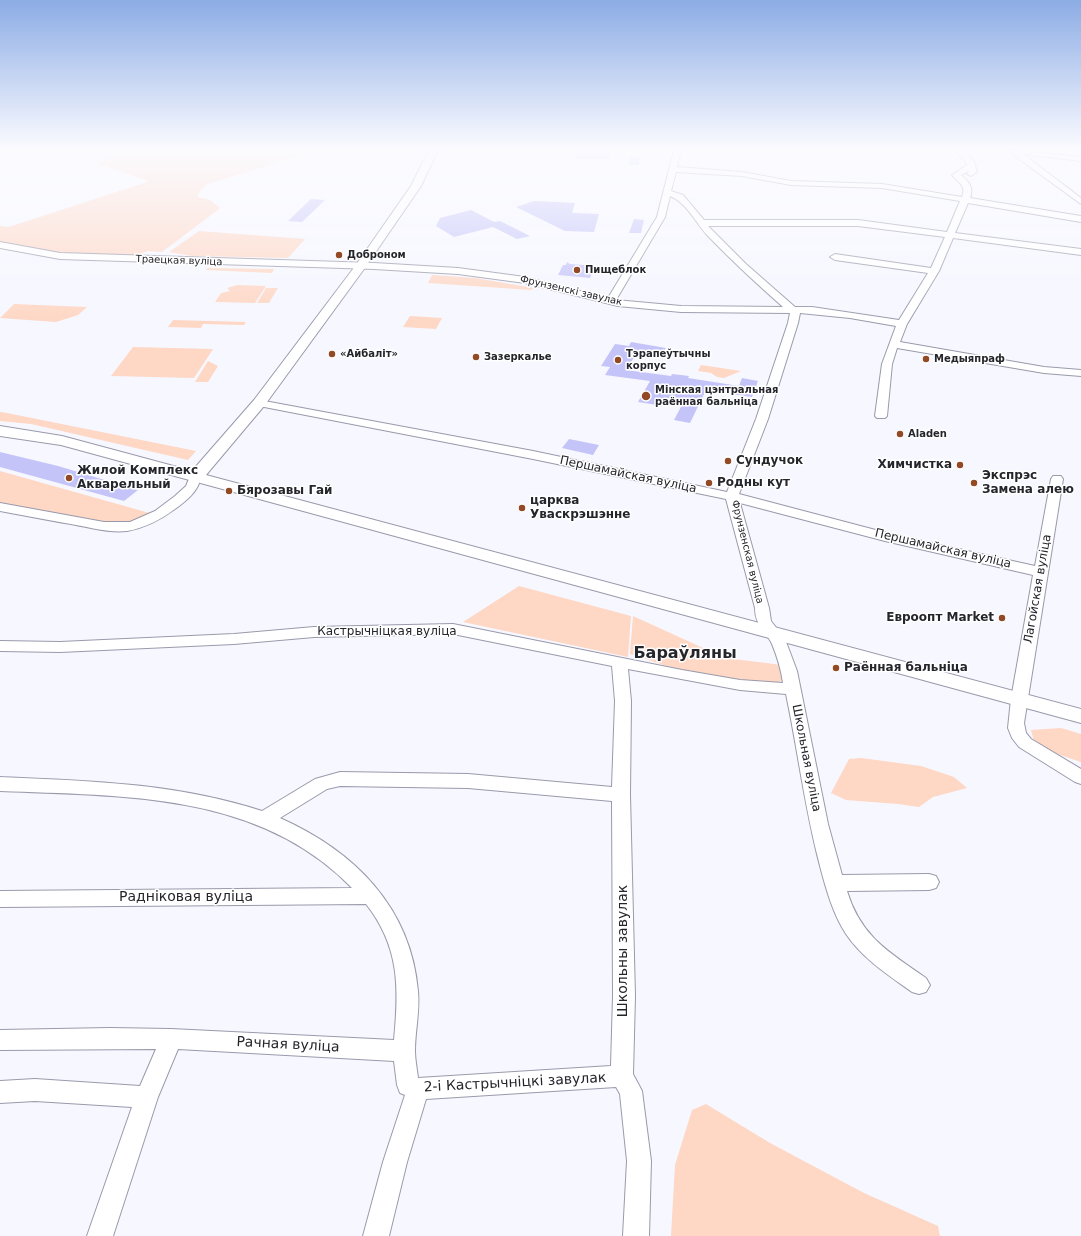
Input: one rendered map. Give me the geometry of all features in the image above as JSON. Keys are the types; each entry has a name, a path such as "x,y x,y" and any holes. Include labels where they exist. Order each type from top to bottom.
{"main road":[{"path":"195,477 259,403 360,266 401,208"},
{"path":"0,431 62,441 1081,716"}],"street":[{"path":"610,302 661,217 664,208"},
{"path":"689,208 701,223 754,277 794,310"},
{"path":"881,416 887,364 894,344 902,324 926,287 934,271 962,208"},
{"path":"1012,208 1081,219"},
{"path":"701,223 845,222 1081,252"},
{"name":"Траецкая вуліца","path":"0,245 60,256 360,266"},
{"path":"835,257 934,271"},
{"name":"Фрунзенскі завулак","path":"360,266 458,271 509,277 610,302 676,308 794,310 845,314 902,324"},
{"name":"Фрунзенская вуліца","path":"774,634 764,625 762,608 732,497 762,419 793,323 795,315 794,310"},
{"path":"894,344 1044,370 1081,373"},
{"name":"Першамайская вуліца","path":"259,403 533,455 732,497 885,536 1041,572"},
{"path":"0,508 121,528 138,524 152,518 174,503 191,488 195,477"},
{"name":"Лагойская вуліца","path":"1019,699 1057,479"},
{"name":"Кастрычніцкая вуліца","path":"0,646 68,646 234,639 314,632 453,629 740,685 793,689"},
{"name":"Школьная вуліца","path":"774,634 786,659 824,849 844,911 857,932 874,952 919,985"},
{"name":"Школьны завулак","path":"620,662 623,701 622,795 624,922 622,1076 631,1091 639,1161 636,1236"},
{"path":"1019,699 1017,734 1025,743 1081,777"},
{"path":"1049,758 1081,766"},
{"path":"264,819 321,784 340,779 468,781 622,795"},
{"name":"2-і Кастрычніцкі завулак","path":"0,784 156,794 191,799 223,806 264,819 313,846 340,865 358,880 372,896 392,926 399,944 406,974 408,1006 404,1051 408,1086 418,1089 622,1076"},
{"path":"834,883 929,882"},
{"name":"Радніковая вуліца","path":"0,899 372,896"},
{"name":"Рачная вуліца","path":"0,1040 110,1038 171,1039 404,1051"},
{"path":"100,1236 147,1097 171,1039"},
{"path":"376,1236 406,1124 418,1089"},
{"path":"0,1092 34,1090 147,1097"}],"shaded area":[{"path":"68,208 219,208 162,252 148,251 137,256 69,255 0,242 0,226 9,227"},
{"path":"199,231 305,239 288,258 192,256 169,252"},
{"path":"207,268 274,269 272,273 206,270"},
{"path":"432,275 475,278 534,288 531,290 428,283"},
{"path":"237,285 266,286 255,303 215,302 221,293 230,291 227,288"},
{"path":"266,288 278,288 269,303 257,303"},
{"path":"14,304 87,307 78,315 56,322 0,318"},
{"path":"410,316 442,318 436,329 403,327"},
{"path":"173,320 246,322 244,325 203,324 201,328 168,327"},
{"path":"133,347 213,349 194,378 111,376"},
{"path":"208,361 218,366 208,382 195,382"},
{"path":"701,365 741,371 724,378 717,377 711,373 698,371"},
{"path":"0,412 196,451 188,460 31,424 0,421"},
{"path":"0,471 153,514 134,521 108,524 0,504"},
{"path":"519,586 631,616 628,657 463,622"},
{"path":"633,616 725,658 782,665 784,678 778,683 764,684 682,671 630,654"},
{"path":"1061,728 1081,734 1081,762 1054,753 1034,741 1031,730"},
{"path":"861,758 921,766 954,777 967,788 933,797 919,807 846,800 831,793 849,759"},
{"path":"706,1104 770,1143 864,1193 938,1226 940,1236 671,1236 675,1165 692,1110"}],"building":[{"path":"302,208 317,208 302,222 288,221"},
{"path":"517,208 574,208 572,213 599,214 594,232 565,231"},
{"path":"471,210 494,222 500,221 530,236 517,239 493,227 454,237 436,226 440,218"},
{"path":"634,219 644,220 641,233 629,233"},
{"name":"Пищеблок","path":"567,262 570,264 595,266 590,278 558,275 563,265 566,265"},
{"path":"631,342 666,348 661,355 638,351 626,370 671,376 672,374 689,376 688,378 739,386 742,378 758,381 752,397 706,390 690,423 674,420 684,401 668,398 664,406 638,402 650,381 605,375 610,367 601,366 615,344 629,346"},
{"path":"569,439 599,445 593,455 562,448"},
{"name":"Жилой Комплекс Акварельный","path":"0,452 58,466 138,490 124,501 0,467"}],"place":[{"name":"Доброном","path":"339,255"},
{"name":"Пищеблок","path":"577,270"},
{"name":"«Айбаліт»","path":"332,354"},
{"name":"Зазеркалье","path":"476,357"},
{"name":"Медыяпраф","path":"926,359"},
{"name":"Тэрапеўтычны корпус","path":"618,360"},
{"name":"Мінская цэнтральная раённая бальніца","path":"646,396"},
{"name":"Aladen","path":"900,434"},
{"name":"Сундучок","path":"728,461"},
{"name":"Химчистка","path":"960,465"},
{"name":"Жилой Комплекс Акварельный","path":"69,478"},
{"name":"Родны кут","path":"709,483"},
{"name":"Экспрэс Замена алею","path":"974,483"},
{"name":"Бярозавы Гай","path":"229,491"},
{"name":"царква Уваскрэшэнне","path":"522,508"},
{"name":"Евроопт Market","path":"1002,618"},
{"name":"Раённая бальніца","path":"836,668"}],"district":[{"name":"Бараўляны","path":"685,654"}]}
